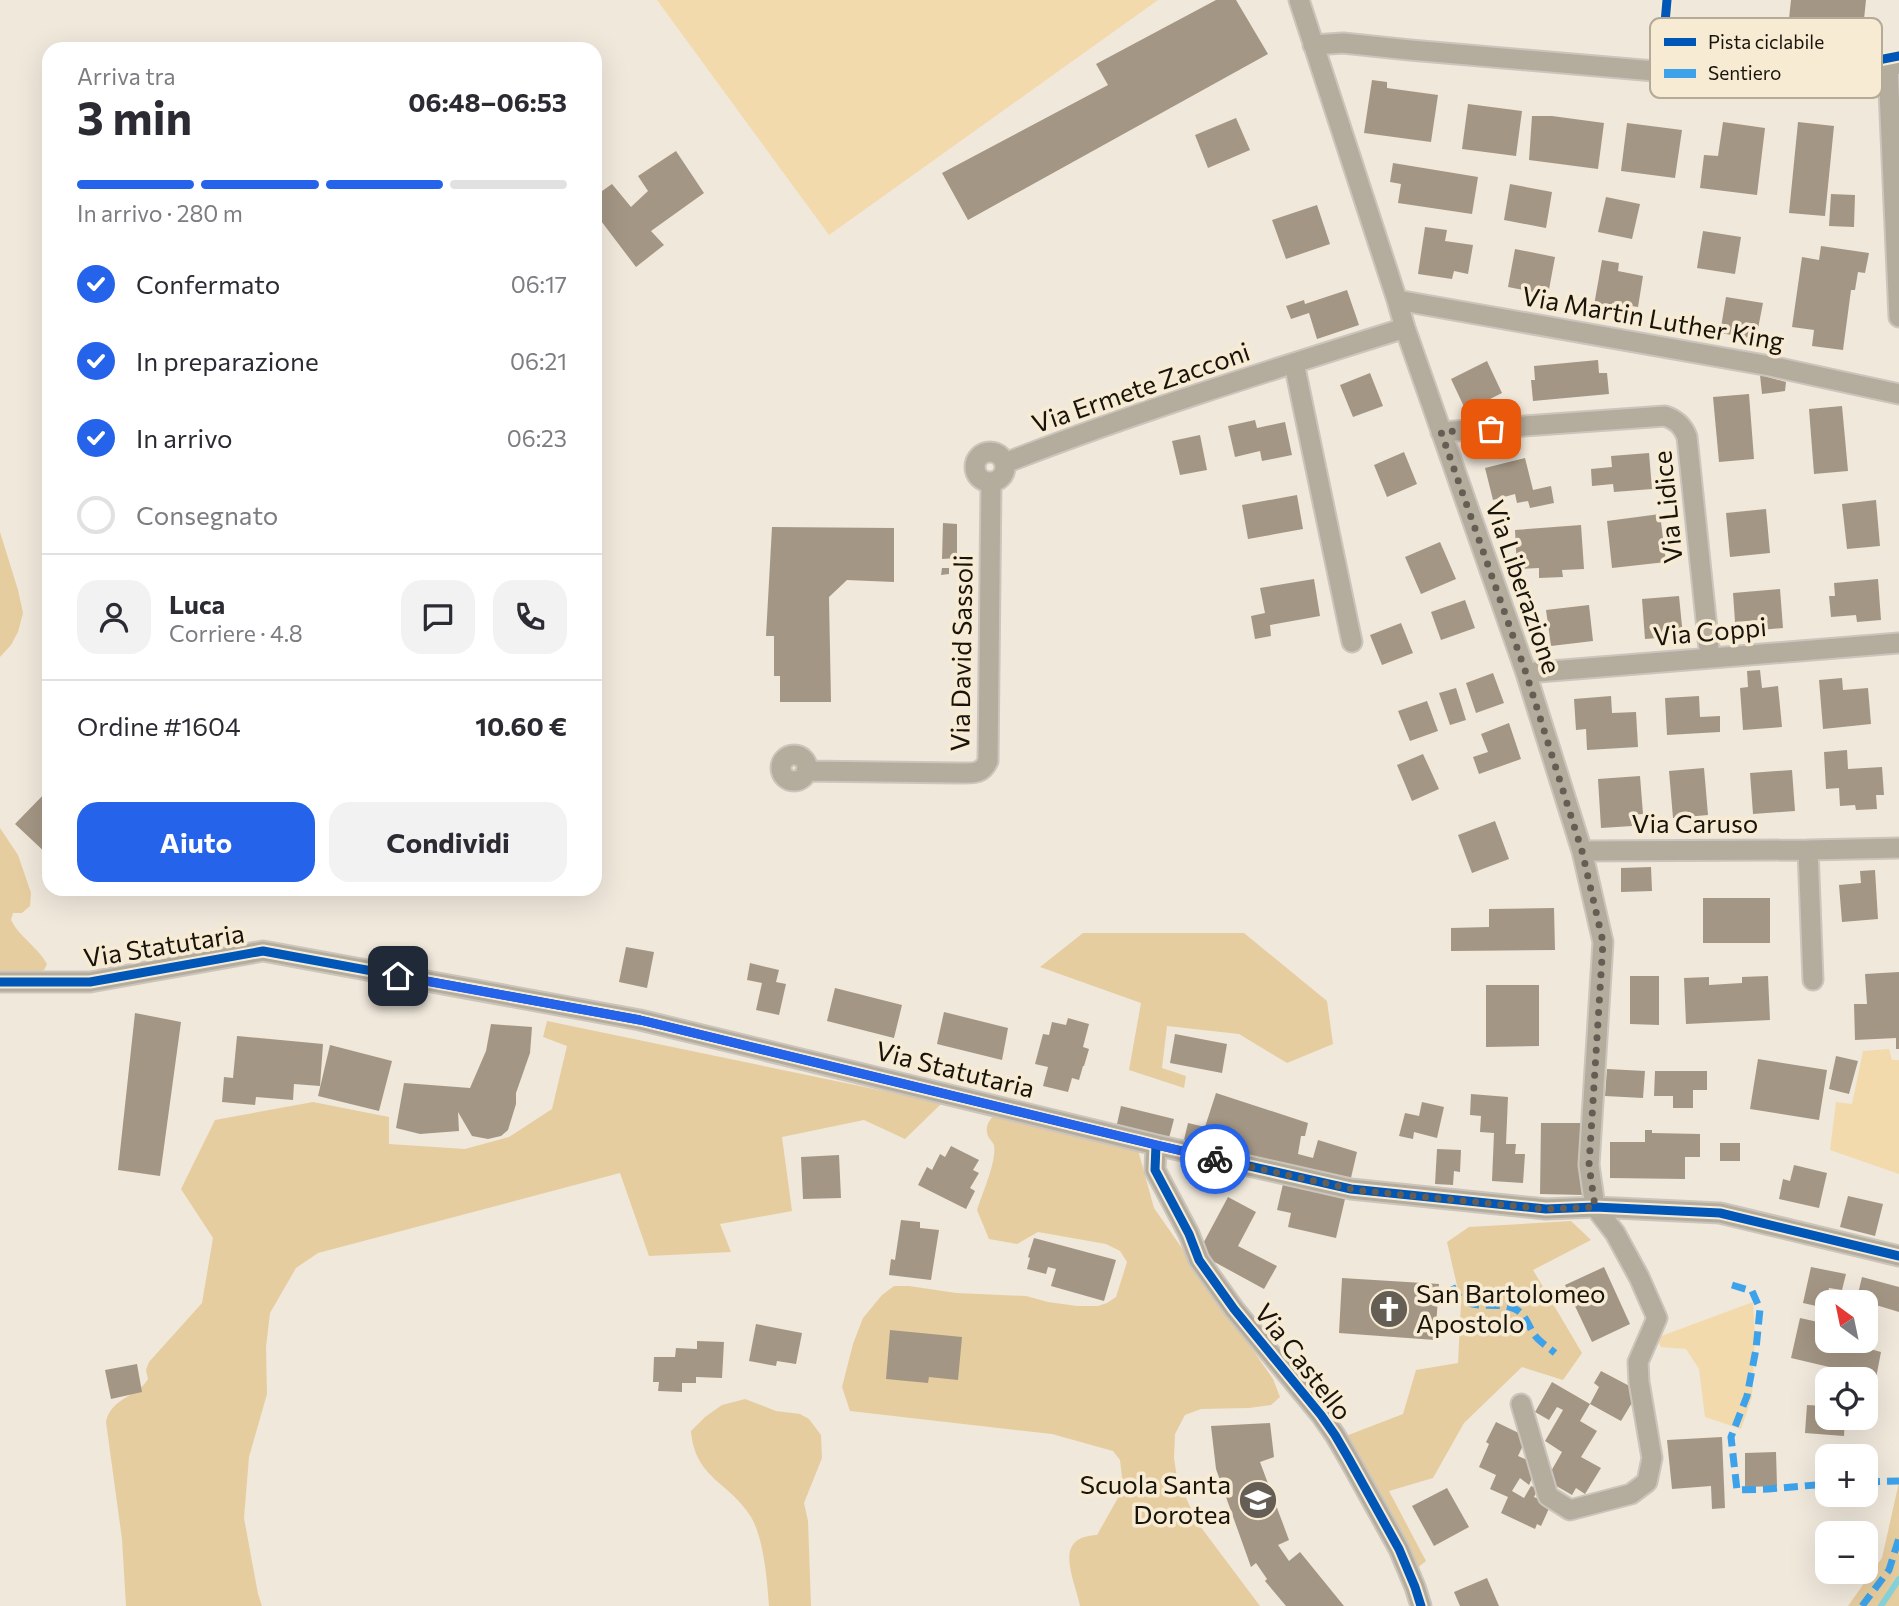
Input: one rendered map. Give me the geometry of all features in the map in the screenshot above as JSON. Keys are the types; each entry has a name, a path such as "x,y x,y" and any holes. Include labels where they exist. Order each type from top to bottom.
{"street":[{"name":"Via Liberazione","path":"1299,0 1405,328 1526,673 1582,851 1603,942 1589,1165 1595,1207"},
{"path":"1313,45 1343,43 1650,71"},
{"path":"1894,66 1899,317"},
{"name":"Via Martin Luther King","path":"1397,300 1770,366 1899,394"},
{"name":"Via Ermete Zacconi","path":"1005,463 1294,363 1405,328"},
{"path":"1294,363 1352,642"},
{"name":"Via Lidice","path":"1441,432 1665,416 1678,422 1687,437 1710,659"},
{"path":"989,452 999,455 1006,468 1002,478 990,483 984,482 976,475 975,465 980,456 989,452"},
{"name":"Via David Sassoli","path":"806,771 958,773 979,772 985,768 988,761 990,483"},
{"name":"Via Coppi","path":"1526,673 1899,643"},
{"name":"Via Caruso","path":"1582,851 1899,848"},
{"path":"1808,850 1813,980"},
{"name":"Via Statutaria","path":"0,982 90,982 263,951 640,1020 1156,1145 1356,1190 1546,1209 1595,1207 1720,1213 1899,1256"},
{"name":"Via Castello","path":"1156,1145 1155,1170 1189,1234 1199,1260 1234,1309 1335,1435 1398,1549 1415,1587 1420,1606"},
{"path":"1521,1404 1548,1496 1570,1510 1631,1494 1647,1482 1652,1458 1638,1362 1657,1318 1615,1233 1595,1207"}],"shaded area":[{"path":"657,0 1158,0 829,235"},
{"path":"0,532 23,613 18,632 0,657"},
{"path":"0,828 18,855 31,893 30,906 22,913 13,913 11,920 47,964 44,970 33,974 0,975"},
{"path":"1083,933 1244,933 1327,1001 1333,1044 1287,1063 1239,1034 1167,1026 1162,1068 1186,1076 1184,1088 1129,1070 1141,1003 1040,967"},
{"path":"547,1021 942,1103 905,1139 864,1120 782,1137 792,1211 720,1224 731,1252 649,1256 620,1173 318,1253 296,1268 270,1313 266,1347 267,1394 249,1457 244,1518 262,1606 126,1606 122,1539 106,1422 113,1407 138,1390 148,1379 146,1370 149,1362 202,1303 213,1238 181,1189 215,1120 313,1102 389,1117 389,1144 465,1149 509,1137 552,1109 567,1046 543,1037"},
{"path":"1889,1049 1892,1060 1899,1060 1899,1174 1830,1150 1836,1102 1852,1104 1863,1051"},
{"path":"998,1112 1138,1150 1154,1208 1273,1379 1280,1397 1271,1405 1201,1409 1185,1415 1175,1434 1177,1478 1197,1522 1260,1606 1080,1606 1069,1561 1070,1551 1074,1543 1097,1535 1119,1496 1122,1477 1120,1460 1113,1451 1052,1434 850,1411 842,1387 853,1344 863,1318 882,1295 894,1286 956,1293 1026,1296 1077,1306 1098,1306 1116,1297 1127,1262 1120,1251 1106,1244 1038,1232 1017,1244 989,1239 977,1210 994,1152 987,1126"},
{"path":"1571,1221 1591,1240 1533,1270 1582,1353 1563,1380 1522,1367 1464,1423 1433,1478 1389,1491 1426,1561 1410,1574 1338,1439 1403,1414 1416,1370 1458,1363 1461,1303 1447,1242 1469,1227"},
{"path":"1753,1302 1755,1337 1752,1397 1741,1429 1705,1417 1699,1369 1686,1349 1661,1347 1656,1338"},
{"path":"745,1399 776,1411 800,1414 809,1419 821,1435 822,1458 804,1503 808,1521 811,1606 769,1606 764,1560 751,1517 743,1505 706,1470 694,1447 691,1431 705,1417 722,1405"},
{"path":"1899,1482 1899,1606 1848,1606 1864,1584 1878,1584 1878,1564 1882,1558"}],"building":[{"path":"1216,0 1236,0 1268,54 968,220 942,173 1108,85 1096,64"},
{"path":"1791,0 1866,0 1864,18 1789,18"},
{"path":"1372,80 1387,82 1387,88 1438,95 1431,142 1364,133"},
{"path":"1468,104 1522,111 1516,156 1462,149"},
{"path":"1532,116 1604,123 1598,169 1529,160"},
{"path":"1236,118 1250,150 1208,168 1195,135"},
{"path":"1723,122 1765,128 1757,195 1700,188 1704,155 1718,156"},
{"path":"1798,122 1834,126 1825,216 1789,213"},
{"path":"1627,123 1682,130 1675,178 1621,171"},
{"path":"676,151 704,193 651,231 664,245 636,267 602,222 602,191 612,184 631,207 648,191 638,176"},
{"path":"1393,163 1478,177 1472,214 1398,203 1401,184 1390,182"},
{"path":"1510,184 1552,192 1546,228 1504,220"},
{"path":"1831,194 1855,195 1854,227 1829,226"},
{"path":"1606,197 1640,204 1632,239 1598,232"},
{"path":"1317,205 1330,244 1286,259 1272,220"},
{"path":"1425,227 1447,230 1445,241 1473,245 1468,274 1454,271 1452,279 1418,274"},
{"path":"1703,231 1741,237 1735,274 1697,268"},
{"path":"1821,246 1869,253 1865,273 1858,272 1855,290 1851,290 1843,350 1812,346 1814,330 1792,327 1802,257 1819,260"},
{"path":"1515,249 1555,257 1548,295 1508,287"},
{"path":"1602,260 1619,263 1618,271 1643,276 1638,307 1612,303 1610,314 1593,311"},
{"path":"1347,290 1359,325 1317,339 1309,313 1291,319 1286,306 1304,300 1305,304"},
{"path":"1726,297 1763,303 1756,339 1720,333"},
{"path":"1598,360 1599,373 1607,373 1609,394 1533,401 1531,380 1535,380 1534,366"},
{"path":"1487,361 1502,393 1466,411 1451,379"},
{"path":"1370,373 1383,406 1353,417 1340,385"},
{"path":"1760,375 1786,382 1785,391 1762,394"},
{"path":"1749,394 1754,459 1719,462 1713,397"},
{"path":"1842,406 1848,471 1814,474 1809,409"},
{"path":"1255,420 1257,428 1285,422 1292,455 1262,461 1260,451 1235,457 1228,426"},
{"path":"1200,435 1207,470 1180,475 1172,441"},
{"path":"1404,452 1417,484 1387,497 1374,465"},
{"path":"1649,453 1652,489 1614,492 1613,484 1592,486 1591,469 1612,467 1611,456"},
{"path":"1525,458 1533,490 1551,486 1554,503 1530,508 1528,501 1517,503 1515,494 1493,500 1485,468"},
{"path":"1297,495 1303,529 1248,539 1242,505"},
{"path":"1876,500 1880,546 1847,549 1842,504"},
{"path":"1766,509 1770,553 1730,557 1726,513"},
{"path":"1660,514 1666,562 1612,568 1607,521"},
{"path":"943,523 957,524 957,558 942,559"},
{"path":"1581,525 1584,569 1562,570 1563,577 1539,578 1539,568 1517,569 1515,530"},
{"path":"772,527 894,528 894,582 847,580 829,597 831,702 780,702 780,676 774,676 774,636 766,636"},
{"path":"1440,542 1456,579 1421,594 1405,557"},
{"path":"942,568 949,568 949,574 941,575"},
{"path":"1314,579 1320,616 1270,625 1271,636 1255,639 1251,616 1265,613 1260,588"},
{"path":"1878,579 1881,620 1857,622 1856,615 1831,617 1829,596 1835,596 1834,583"},
{"path":"1780,589 1783,628 1759,630 1758,620 1735,622 1733,593"},
{"path":"1679,596 1683,636 1645,639 1642,599"},
{"path":"1465,600 1475,628 1441,640 1431,612"},
{"path":"1589,605 1593,641 1551,646 1546,610"},
{"path":"1401,623 1413,653 1382,665 1370,635"},
{"path":"1760,670 1762,688 1778,686 1782,727 1743,730 1740,688 1748,687 1747,671"},
{"path":"1493,673 1504,703 1476,713 1466,683"},
{"path":"1842,678 1843,690 1868,688 1871,724 1823,729 1819,680"},
{"path":"1456,688 1466,720 1450,725 1439,693"},
{"path":"1611,696 1612,713 1636,712 1638,747 1587,750 1586,729 1576,730 1574,699"},
{"path":"1699,696 1700,717 1720,716 1720,732 1667,735 1665,698"},
{"path":"1427,701 1438,731 1410,741 1398,711"},
{"path":"1509,723 1521,759 1479,774 1473,757 1488,752 1481,734"},
{"path":"1847,750 1848,769 1882,767 1884,795 1876,795 1877,809 1856,810 1855,805 1840,806 1839,788 1826,789 1824,752"},
{"path":"1423,754 1439,789 1412,801 1397,765"},
{"path":"1704,768 1708,815 1673,818 1669,771"},
{"path":"1792,770 1795,811 1753,814 1750,773"},
{"path":"1640,776 1643,814 1631,815 1632,826 1601,828 1598,779"},
{"path":"42,796 42,849 15,824"},
{"path":"1495,821 1509,859 1472,873 1458,835"},
{"path":"1651,867 1652,891 1621,892 1621,868"},
{"path":"1875,870 1878,919 1842,922 1839,885 1861,883 1860,871"},
{"path":"1703,898 1770,898 1770,943 1703,943"},
{"path":"1554,908 1555,950 1451,951 1451,928 1489,927 1489,909"},
{"path":"626,947 654,952 647,988 619,982"},
{"path":"750,963 779,970 776,982 786,984 779,1015 756,1010 762,983 747,980"},
{"path":"1899,972 1899,1049 1896,1049 1896,1038 1855,1040 1854,1004 1867,1004 1865,974"},
{"path":"1630,976 1659,976 1659,1025 1630,1024"},
{"path":"1768,976 1770,1020 1686,1024 1684,978 1709,977 1709,985 1742,983 1742,977"},
{"path":"1486,985 1539,985 1539,1046 1486,1047"},
{"path":"835,988 902,1005 894,1038 827,1021"},
{"path":"944,1012 1008,1028 1002,1060 937,1044"},
{"path":"135,1013 181,1022 160,1176 118,1170"},
{"path":"1068,1018 1089,1024 1083,1047 1089,1049 1079,1080 1072,1078 1068,1092 1043,1086 1048,1067 1035,1064 1043,1034 1049,1035 1052,1022 1066,1025"},
{"path":"491,1024 532,1027 530,1053 516,1093 516,1104 508,1130 501,1136 488,1139 472,1136 458,1112 459,1131 420,1134 396,1128 404,1083 470,1088 486,1051"},
{"path":"1175,1034 1227,1044 1222,1073 1170,1063"},
{"path":"237,1036 323,1044 320,1086 294,1084 293,1100 256,1097 255,1105 222,1102 224,1077 233,1078"},
{"path":"330,1045 392,1061 379,1111 318,1096"},
{"path":"1836,1056 1858,1061 1849,1094 1829,1089"},
{"path":"1758,1059 1827,1070 1819,1120 1750,1109"},
{"path":"1607,1069 1645,1071 1643,1098 1605,1096"},
{"path":"1655,1071 1707,1071 1707,1090 1693,1090 1693,1108 1673,1108 1673,1096 1654,1096"},
{"path":"1216,1093 1308,1123 1305,1136 1301,1136 1298,1154 1313,1158 1318,1140 1357,1152 1350,1182 1184,1140 1188,1123 1205,1127"},
{"path":"1471,1094 1508,1097 1506,1144 1516,1144 1515,1154 1525,1154 1523,1183 1492,1181 1494,1133 1480,1132 1481,1116 1470,1115"},
{"path":"1422,1102 1444,1107 1437,1138 1414,1132 1413,1139 1399,1136 1405,1113 1419,1116"},
{"path":"1121,1106 1174,1119 1169,1138 1117,1124"},
{"path":"1541,1123 1584,1123 1583,1195 1540,1194"},
{"path":"1645,1130 1652,1130 1652,1133 1700,1134 1700,1157 1685,1157 1685,1179 1610,1178 1610,1142 1645,1142"},
{"path":"1720,1143 1740,1143 1740,1161 1720,1161"},
{"path":"951,1146 979,1160 973,1170 979,1173 970,1188 975,1191 966,1209 918,1185 927,1167 932,1170 940,1154 945,1157"},
{"path":"1437,1149 1461,1150 1460,1172 1454,1171 1453,1185 1435,1184"},
{"path":"839,1155 841,1198 803,1199 801,1157"},
{"path":"1794,1165 1827,1173 1819,1208 1779,1199 1783,1179 1790,1181"},
{"path":"1283,1184 1345,1199 1336,1238 1288,1227 1291,1213 1277,1210"},
{"path":"1848,1196 1883,1204 1875,1236 1840,1227"},
{"path":"1228,1197 1256,1212 1238,1246 1277,1266 1264,1289 1198,1253"},
{"path":"901,1220 920,1222 920,1228 939,1230 931,1280 889,1275 891,1259 895,1260"},
{"path":"1034,1238 1116,1260 1104,1301 1051,1286 1056,1269 1048,1267 1046,1274 1027,1269"},
{"path":"1604,1267 1630,1324 1592,1342 1565,1285"},
{"path":"1811,1267 1846,1274 1842,1290 1815,1290 1815,1306 1803,1303"},
{"path":"1862,1277 1899,1287 1899,1312 1878,1306 1878,1290 1859,1290"},
{"name":"San Bartolomeo Apostolo","path":"1342,1278 1439,1284 1435,1340 1339,1333"},
{"path":"1800,1318 1815,1321 1815,1353 1881,1352 1878,1368 1829,1367 1791,1358"},
{"path":"756,1324 802,1333 796,1364 777,1361 776,1366 749,1361"},
{"path":"890,1330 962,1337 958,1380 929,1377 928,1383 886,1379"},
{"path":"697,1341 724,1342 722,1378 696,1377 696,1383 682,1383 682,1392 658,1391 659,1382 653,1382 654,1357 675,1357 676,1348 697,1349"},
{"path":"137,1364 142,1392 111,1399 105,1370"},
{"path":"1601,1371 1639,1391 1621,1421 1590,1404 1599,1387 1594,1383"},
{"path":"1552,1382 1590,1404 1580,1421 1597,1431 1581,1457 1601,1468 1585,1494 1576,1488 1572,1495 1546,1480 1562,1452 1545,1441 1563,1410 1557,1407 1549,1420 1535,1412"},
{"path":"1807,1405 1815,1405 1815,1430 1844,1430 1844,1436 1805,1433"},
{"path":"1496,1422 1527,1437 1518,1456 1538,1465 1529,1485 1520,1478 1512,1491 1524,1498 1531,1486 1538,1489 1534,1497 1551,1504 1541,1526 1537,1524 1535,1529 1501,1513 1508,1497 1490,1489 1496,1475 1479,1467 1489,1444 1486,1442"},
{"path":"1270,1423 1274,1457 1260,1462 1289,1540 1278,1545 1289,1561 1300,1552 1344,1606 1286,1606 1265,1581 1267,1579 1256,1563 1251,1567 1216,1469 1211,1426"},
{"path":"1722,1437 1725,1508 1712,1509 1711,1486 1672,1489 1667,1440"},
{"path":"1776,1452 1777,1486 1745,1487 1745,1453"},
{"path":"1447,1488 1469,1527 1434,1546 1412,1506"},
{"path":"1487,1578 1499,1606 1460,1606 1454,1592"}],"waterway":[{"path":"1881,1606 1899,1579"}],"marked path":[{"path":"1732,1285 1752,1291 1760,1309 1747,1396 1731,1437 1737,1490 1815,1485"},
{"path":"1452,1286 1464,1301 1471,1304 1515,1309 1525,1318 1538,1339 1555,1353"},
{"path":"1878,1482 1899,1481"},
{"path":"1862,1606 1889,1570 1899,1538"}],"cycle path":[{"path":"1665,18 1667,0"},
{"path":"1882,59 1899,56"},
{"path":"0,982 90,982 263,951 640,1020 1156,1145 1351,1189 1546,1209 1595,1207 1720,1213 1899,1256"},
{"path":"1156,1145 1155,1170 1189,1234 1199,1260 1234,1309 1335,1435 1399,1549 1421,1606"}],"way so far":[{"path":"1215,1159 1356,1190 1546,1209 1595,1207 1589,1165 1603,942 1582,851 1526,673 1441,432 1491,429"}],"place":[{"name":"San Bartolomeo Apostolo","path":"1389,1309"},
{"name":"Scuola Santa Dorotea","path":"1258,1500"}],"route":[{"path":"398,976 640,1020 1215,1159"}]}
